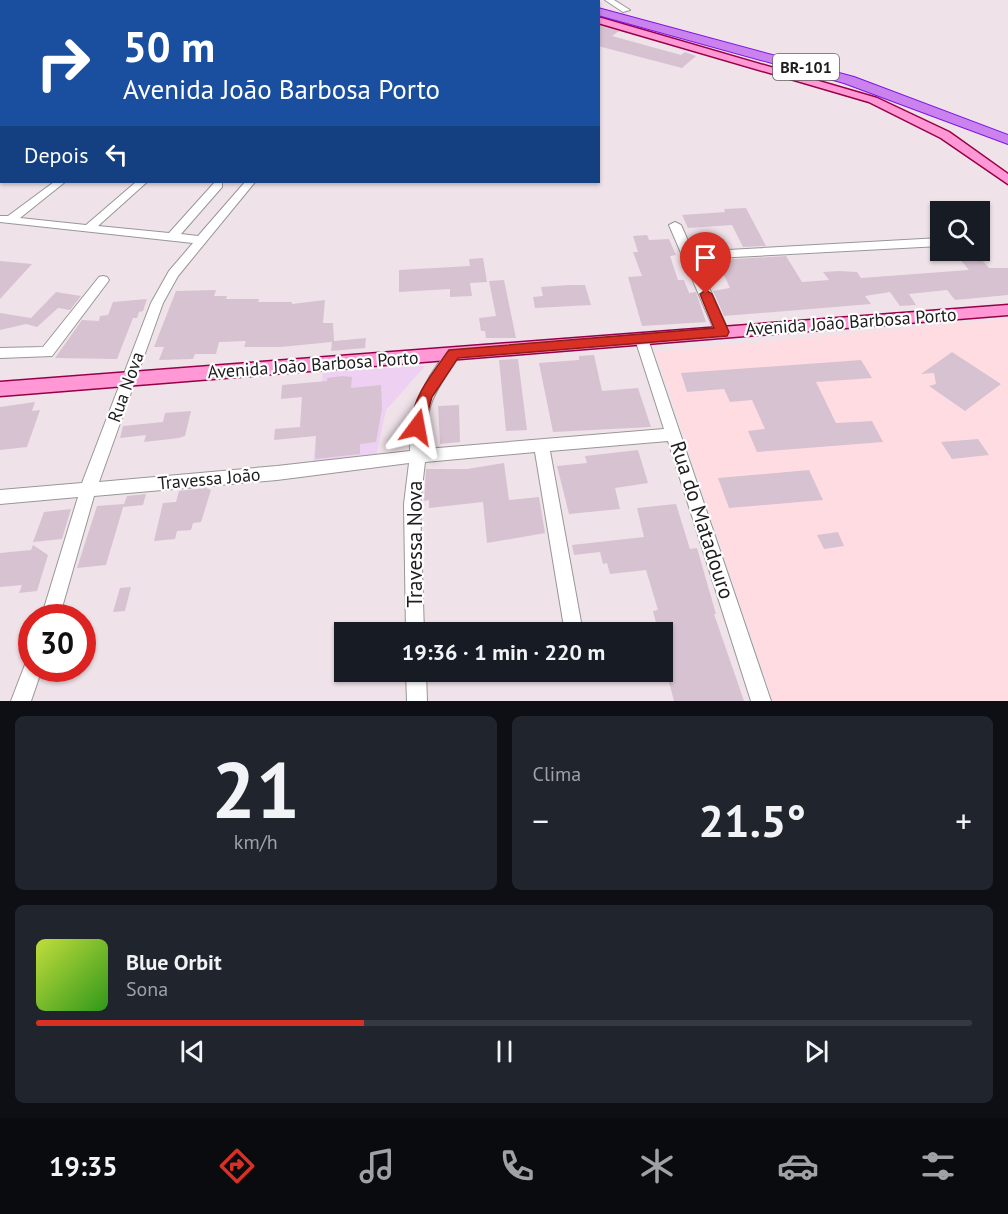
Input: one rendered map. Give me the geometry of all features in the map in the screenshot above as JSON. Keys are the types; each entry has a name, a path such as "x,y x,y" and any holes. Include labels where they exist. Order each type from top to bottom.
{"highway":[{"name":"BR-101","path":"600,4 851,70 1008,129"},
{"name":"BR-101","path":"600,12 787,62 930,109 1008,140"},
{"path":"600,19 623,27"},
{"path":"854,93 930,109"}],"main road":[{"path":"623,27 854,93"},
{"name":"BR-101","path":"854,93 928,126 978,156 1008,180"},
{"name":"Avenida João Barbosa Porto","path":"0,389 1008,310"},
{"name":"Avenida João Barbosa Porto","path":"0,379 48,385"}],"street":[{"path":"609,0 626,10"},
{"path":"5,220 59,183"},
{"path":"88,228 140,183"},
{"name":"Rua Nova","path":"54,604 88,489 157,303 172,274 198,240 249,183"},
{"path":"172,237 218,185"},
{"path":"5,220 198,240"},
{"path":"675,225 722,332"},
{"path":"690,256 930,243"},
{"path":"0,353 47,352 103,280"},
{"name":"Rua do Matadouro","path":"642,339 761,701"},
{"name":"Travessa Nova","path":"415,622 412,504 418,456 419,412 425,395 453,353"},
{"name":"Travessa João","path":"0,497 277,473 418,456 674,434"},
{"path":"542,446 572,622"},
{"path":"21,701 28,682"},
{"path":"416,682 417,701"}],"shaded area":[{"path":"1008,319 1008,701 773,701 656,352"},
{"path":"425,366 386,410 376,456 313,462 323,372"}],"building":[{"path":"600,26 619,31 612,36 681,55 685,52 696,56 682,68 600,47"},
{"path":"746,208 766,246 743,247 732,225 688,228 682,215 725,212 724,209"},
{"path":"647,235 649,240 669,239 676,255 670,256 678,280 684,280 689,293 696,292 706,322 642,326 628,277 642,276 633,252 638,252 633,236"},
{"path":"786,256 802,282 829,280 823,272 857,272 861,278 969,270 961,261 983,261 989,268 1008,268 1008,295 955,300 947,290 909,294 916,305 900,306 890,292 865,296 871,304 724,316 713,291 730,288 717,260"},
{"path":"483,258 487,282 470,283 472,296 450,297 450,289 399,292 399,270 470,266 469,259"},
{"path":"0,261 32,264 0,299"},
{"path":"504,280 516,338 486,338 485,331 481,331 479,318 496,316 489,281"},
{"path":"585,285 591,305 535,308 533,297 543,296 541,287"},
{"path":"216,290 214,296 227,296 226,299 259,299 258,302 292,302 292,304 325,300 323,323 333,323 334,341 366,338 365,348 331,351 332,342 280,347 244,347 246,341 219,342 216,354 195,354 193,359 159,360 164,347 154,347 176,291"},
{"path":"56,292 81,296 70,310 58,308 37,327 26,324 0,330 0,313 31,318"},
{"path":"147,299 143,311 139,312 137,318 133,318 117,359 55,358 82,320 99,321 100,316 108,315 113,302"},
{"path":"952,352 1001,384 965,411 929,386 936,384 934,373 921,374"},
{"path":"594,355 602,391 638,388 651,427 553,432 539,363 579,360 579,356"},
{"path":"518,359 527,430 506,431 499,360"},
{"path":"861,360 872,378 816,382 836,423 872,421 883,442 757,452 748,431 765,429 752,400 730,402 724,389 687,392 681,373"},
{"path":"352,377 351,388 381,385 382,409 376,442 360,444 360,454 315,459 316,436 274,440 275,429 300,427 302,397 281,399 282,385 327,381 327,378"},
{"path":"35,402 32,411 40,410 27,447 0,450 0,407"},
{"path":"459,405 460,442 440,444 438,406"},
{"path":"191,411 185,436 144,442 146,435 120,438 123,426 163,422 165,413"},
{"path":"978,439 989,455 952,459 941,442"},
{"path":"638,450 648,483 615,488 620,509 569,514 557,466 587,463 585,456"},
{"path":"504,463 509,500 539,497 545,533 487,543 483,502 429,508 429,500 424,501 426,469 467,469"},
{"path":"809,470 823,500 729,508 718,478"},
{"path":"206,488 211,490 201,522 193,523 191,530 177,531 175,539 154,541 163,503 176,502 179,491"},
{"path":"146,494 143,505 123,507 127,496"},
{"path":"124,504 106,565 77,568 97,506"},
{"path":"676,504 690,549 697,548 716,614 714,614 744,701 674,701 669,682 673,682 673,622 656,622 653,611 658,610 646,570 610,574 607,563 603,564 600,552 574,555 572,545 644,537 637,508"},
{"path":"71,509 62,539 33,542 44,512"},
{"path":"838,532 844,546 824,549 817,535"},
{"path":"33,545 48,555 37,591 19,593 22,585 0,587 0,553 31,550"},
{"path":"131,587 125,611 113,612 120,588"}],"route":[{"path":"417,427 425,395 453,353 722,332 706,294"}]}
